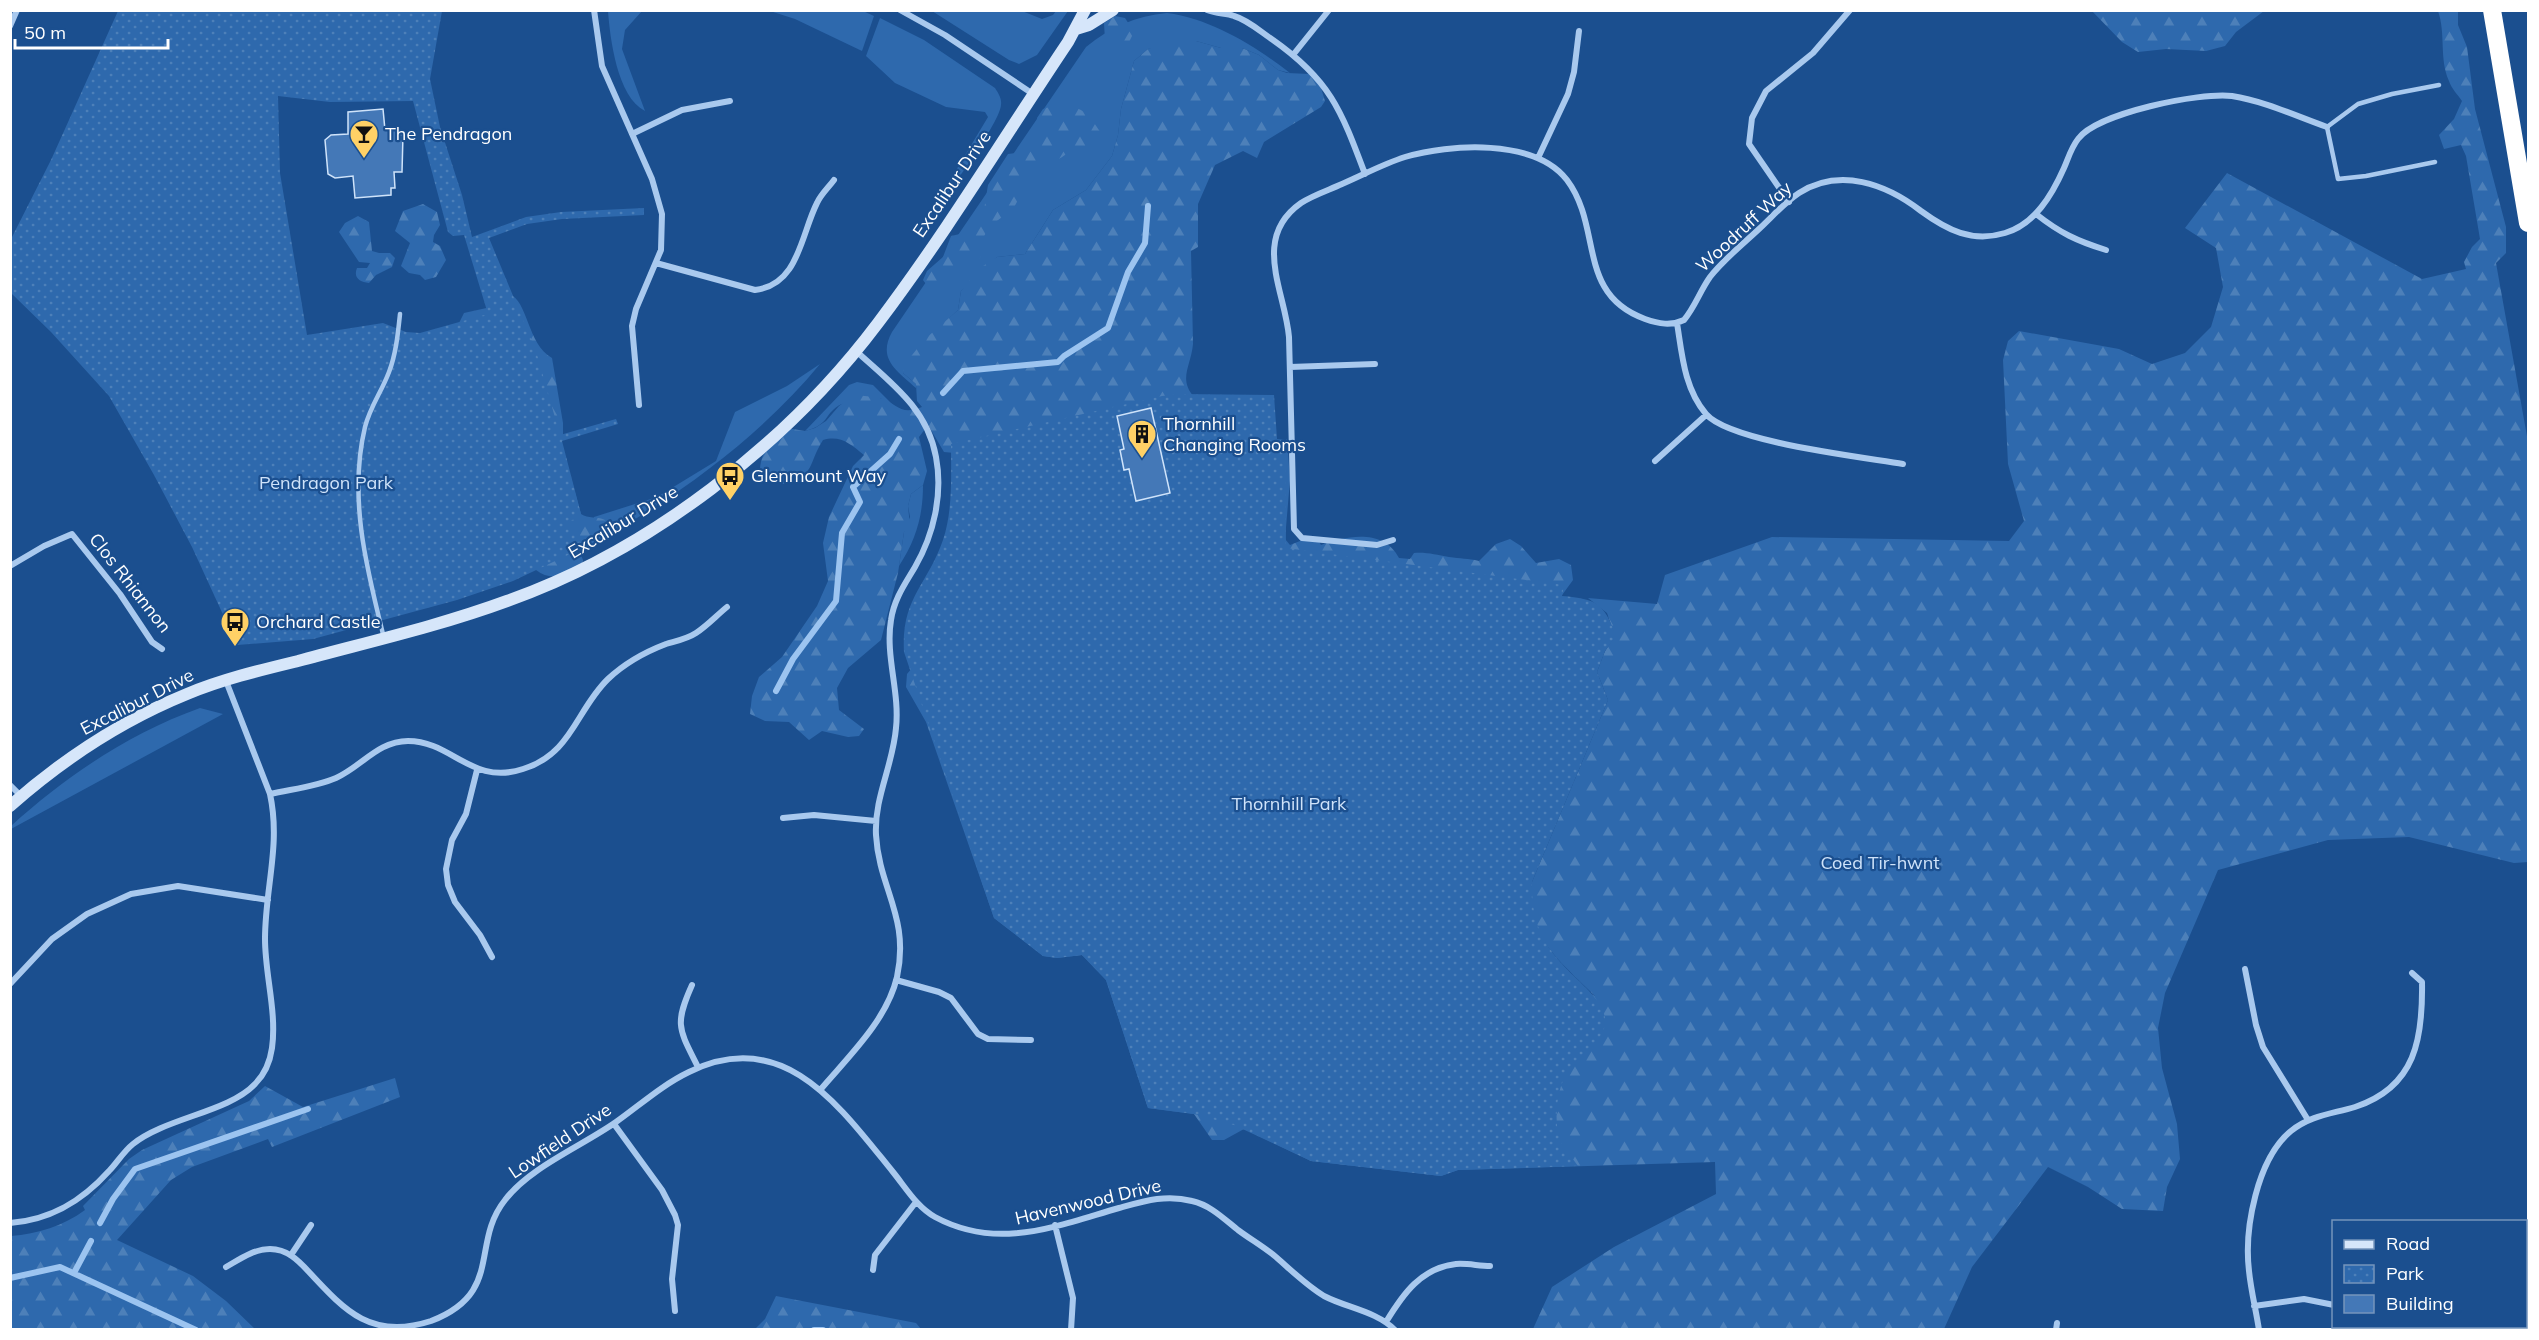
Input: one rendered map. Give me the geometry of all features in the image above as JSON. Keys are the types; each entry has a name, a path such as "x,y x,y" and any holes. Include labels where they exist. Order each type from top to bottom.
{"highway":[{"path":"2492,10 2529,223"}],"street":[{"path":"10,26 17,10"},
{"path":"594,10 602,66 652,178 662,214 663,233 657,263 636,309 632,326 639,405"},
{"path":"900,10 945,35 1033,94"},
{"name":"Excalibur Drive","path":"10,807 69,759 124,725 184,695 226,681 457,618 533,591 574,572 646,532 697,499 763,445 819,391 855,351 914,273 1076,29 1084,10"},
{"path":"1076,29 1089,25 1113,10"},
{"path":"1207,10 1219,15 1231,13 1263,33 1310,69 1338,107 1365,174"},
{"path":"1293,55 1329,10"},
{"path":"1788,201 1749,144 1752,118 1766,91 1813,53 1850,10"},
{"path":"1538,158 1568,94 1574,72 1579,31"},
{"name":"Woodruff Way","path":"1677,323 1684,320 1690,313 1712,274 1788,201 1821,184 1862,181 1896,193 1939,224 1972,237 2006,232 2022,225 2036,214 2054,186 2078,139 2096,124 2111,117 2193,98 2224,96 2251,101 2327,127"},
{"path":"632,134 682,110 730,100"},
{"path":"1393,540 1377,545 1302,537 1294,528 1287,317 1274,269 1276,237 1281,224 1301,203 1406,157 1449,148 1505,150 1538,158 1553,166 1566,179 1584,212 1590,235 1592,259 1606,290 1617,303 1632,314 1665,324 1677,323 1687,377 1707,415 1731,430 1749,436 1903,464"},
{"path":"657,263 755,290 767,289 788,272 798,253 818,201 834,180"},
{"path":"2036,214 2057,231 2074,240 2106,250"},
{"path":"821,1089 876,1021 896,980 901,949 899,922 879,861 876,821 896,729 897,694 890,651 891,618 896,598 920,558 930,532 938,498 938,476 932,440 926,422 906,398 855,351"},
{"path":"1290,367 1375,364"},
{"path":"1655,461 1707,415"},
{"name":"Clos Rhiannon","path":"10,566 44,546 72,534 120,594 152,642 162,649"},
{"path":"270,794 336,778 372,753 395,742 415,742 434,746 477,770 492,772 522,770 552,755 574,730 595,695 618,670 648,652 695,634 727,607"},
{"path":"10,1223 36,1220 71,1205 109,1172 135,1143 174,1123 237,1098 260,1079 269,1062 273,1035 266,968 268,900 275,826 270,794 226,681"},
{"path":"477,770 466,814 452,840 446,869 448,885 455,902 480,935 492,957"},
{"path":"10,785 22,796"},
{"path":"783,818 814,815 876,821"},
{"path":"10,984 52,939 87,914 131,894 178,886 268,900"},
{"path":"2245,969 2256,1025 2263,1047 2308,1120"},
{"path":"2259,1329 2249,1270 2248,1246 2255,1199 2272,1154 2291,1131 2308,1120 2325,1113 2355,1107 2372,1099 2400,1079 2410,1065 2421,1028 2422,982 2412,973"},
{"path":"896,980 939,992 951,998 978,1034 988,1039 1031,1040"},
{"path":"692,985 681,1009 679,1020 680,1029 698,1067"},
{"name":"Lowfield Drive","path":"291,1255 340,1305 360,1321 374,1327 390,1328 407,1328 430,1322 450,1312 472,1293 484,1264 496,1215 514,1189 614,1124 661,1088 698,1067 733,1059 760,1060 795,1072 821,1089"},
{"name":"Havenwood Drive","path":"821,1089 861,1132 916,1202 934,1216 950,1224 990,1235 1020,1234 1154,1198 1181,1198 1198,1202 1211,1208 1324,1296 1386,1322 1395,1329"},
{"path":"614,1124 662,1190 675,1215 678,1225 672,1279 675,1311"},
{"path":"873,1270 875,1255 916,1202"},
{"path":"226,1267 257,1251 280,1250 291,1255 311,1225"},
{"path":"1054,1226 1073,1298 1071,1329"},
{"path":"1386,1322 1413,1284 1425,1274 1457,1264 1490,1266"},
{"path":"2254,1306 2304,1299 2332,1305"}],"lane":[{"path":"2435,162 2367,176 2338,179 2327,127 2358,104 2392,94 2439,86"},
{"path":"384,638 366,567 360,520 359,479 366,425 389,372 400,314"}],"green space":[{"name":"Pendragon Park","path":"118,11 442,11 430,79 440,127 462,195 472,237 526,217 561,212 644,208 644,215 562,219 527,224 489,238 536,351 560,435 616,419 618,424 562,441 581,514 568,523 589,545 513,581 457,600 313,639 237,645 192,547 109,396 51,332 11,293 10,241 51,160","holes":["278,96 330,102 413,101 448,232 453,236 464,235 488,314 420,333 406,332 383,323 307,335 280,173"]},
{"path":"608,11 642,11 625,30 622,49 645,111 635,104 622,80 613,51"},
{"path":"770,11 863,11 874,16 862,51 795,19"},
{"path":"932,11 1022,11 1042,19 1053,15 1056,11 1068,11 1037,55 1019,64"},
{"path":"2092,11 2264,11 2236,32 2225,46 2206,51 2166,49 2138,52 2122,42"},
{"name":"Coed Tir-hwnt","path":"2438,11 2458,11 2458,25 2467,47 2475,109 2506,227 2506,253 2496,263 2528,442 2528,862 2514,863 2409,837 2328,840 2218,870 2165,993 2158,1028 2162,1068 2177,1124 2180,1159 2167,1187 2163,1211 2122,1209 2088,1187 2048,1167 1972,1267 1944,1329 1533,1329 1552,1287 1614,1247 1716,1194 1715,1162 1458,1170 1441,1176 1311,1161 1244,1129 1224,1140 1212,1140 1194,1114 1148,1108 1106,980 1082,955 1057,958 1043,956 994,918 926,722 906,687 907,674 913,667 1595,996 1561,963 1546,944 1535,924 1531,903 1532,882 1608,700 1597,672 1605,651 1615,636 1607,613 1588,598 1657,604 1665,575 1772,537 2009,541 2024,521 2008,464 2003,360 2008,341 2019,331 2119,349 2152,364 2185,353 2211,327 2223,287 2216,248 2185,228 2227,173 2422,279 2466,269 2464,262 2472,247 2480,239 2466,156 2461,145 2444,149 2439,135 2454,119 2462,101 2451,86 2446,73"},
{"path":"1167,13 1200,21 1232,35 1290,73 1278,70 1259,55 1242,48 1221,48 1196,41 1148,49 1134,61 1121,109 1118,135 1112,156 1086,190 1053,210 1025,254 997,257 961,291 958,310 944,323 903,373 916,384 916,388 896,370 888,357 888,341 892,332 1086,47 1104,34 1124,24"},
{"path":"1115,16 1125,18 1134,32 1129,42 1119,46 1105,40 1104,23"},
{"path":"880,18 924,40 995,88 1001,100 998,115 979,149 919,232 988,117 985,112 946,107 895,83 866,56"},
{"path":"1172,41 1196,41 1221,48 1242,48 1259,55 1278,70 1287,73 1309,74 1321,88 1325,101 1321,107 1264,142 1257,158 1243,151 1215,165 1198,204 1198,247 1191,251 1193,344 1186,378 1189,390 1194,397 955,453 944,452 928,425 919,437 927,471 923,485 911,494 908,506 910,526 904,532 898,573 881,640 848,668 837,688 839,710 864,729 859,736 848,737 822,731 809,740 789,722 765,721 750,714 752,696 759,677 782,657 817,606 828,581 823,543 829,517 853,466 864,455 850,444 840,440 823,440 810,468 801,476 783,484 760,471 765,452 787,428 805,431 815,428 854,395 880,398 904,410 922,407 917,401 916,384 903,373 905,364 924,340 958,310 961,291 980,268 997,257 1025,254 1053,210 1086,190 1112,156 1118,135 1121,109 1134,61 1148,49"},
{"path":"1061,103 1066,108 1083,111 1091,119 1101,133 1100,146 1086,150 1074,147 1059,159 1040,161 1013,209 990,226 983,238 981,256 975,264 949,279 938,291 929,288 923,280 927,271 943,257 951,236 969,232 983,216 988,185 1008,154 1032,151 1042,135 1037,118 1043,109"},
{"path":"423,204 437,212 440,225 433,242 440,246 446,260 436,277 425,280 420,275 409,273 401,266 410,243 395,231 403,211"},
{"path":"358,216 369,222 372,251 390,253 395,258 392,267 376,275 369,283 358,279 356,271 357,268 367,268 370,263 359,262 339,232 345,223"},
{"path":"509,294 520,305 537,343 552,358 563,435 559,436 457,327 464,313 500,305"},
{"path":"820,364 770,417 714,465 621,528 589,545 594,517 657,497 716,461 735,412 787,386"},
{"path":"857,382 873,385 896,408 880,398 847,403 834,409 818,426 805,431 849,385"},
{"name":"Thornhill Park","path":"1179,394 1274,395 1277,439 1285,440 1286,548 1564,585 1562,596 1591,601 1598,605 1607,616 1616,636 1605,651 1597,672 1608,700 1532,882 1534,912 1542,936 1556,957 1596,999 1604,1014 1605,1022 1599,1038 1569,1069 1557,1103 1560,1140 1578,1166 1458,1170 1441,1176 1311,1161 1234,1125 1194,1114 1148,1108 1106,980 1082,955 1057,958 1043,956 994,918 904,652 904,634 911,605 937,556 946,529 951,493 951,444"},
{"path":"1287,439 1290,480 1285,539 1290,545 1310,537 1318,540 1321,545 1342,539 1364,537 1384,542 1399,558 1410,559 1414,553 1423,553 1479,561 1496,544 1510,539 1521,546 1536,563 1559,559 1571,565 1573,580 1557,602 1171,531"},
{"path":"568,467 581,514 605,520 609,531 605,539 589,545 580,553 583,560 581,566 558,576 548,576 536,570"},
{"path":"923,485 922,507 917,527 910,547 899,566 904,532 910,517 908,506 911,494"},
{"path":"200,708 223,714 11,829 11,826 54,790 100,758 149,730"},
{"path":"395,1078 400,1097 272,1147 268,1139 192,1167 171,1180 117,1240 193,1276 226,1301 255,1329 11,1329 11,1236 50,1228 77,1216 85,1210 83,1206 129,1159 142,1150 249,1101 265,1086 303,1107"},
{"path":"776,1296 916,1323 921,1329 755,1329 765,1319"}],"building":[{"name":"The Pendragon","path":"383,109 385,130 399,129 399,135 403,135 402,172 394,172 395,188 391,188 391,195 355,198 353,176 335,178 328,174 325,140 331,135 348,134 348,112"},
{"name":"Thornhill Changing Rooms","path":"1151,408 1170,493 1136,501 1129,469 1124,470 1120,450 1124,449 1117,416"}],"waterway":[{"path":"943,393 963,371 1058,362 1108,328 1128,272 1145,243 1148,206"},
{"path":"776,691 793,659 836,601 842,533 860,502 853,487 890,454 899,439"},
{"path":"100,1223 113,1199 135,1169 308,1109"},
{"path":"74,1273 91,1241"},
{"path":"10,1278 60,1267 196,1330"},
{"path":"814,1330 823,1330"}],"place":[{"name":"The Pendragon","path":"364,160"},
{"name":"Thornhill Changing Rooms","path":"1142,460"},
{"name":"Glenmount Way","path":"730,502"},
{"name":"Orchard Castle","path":"235,648"}]}
